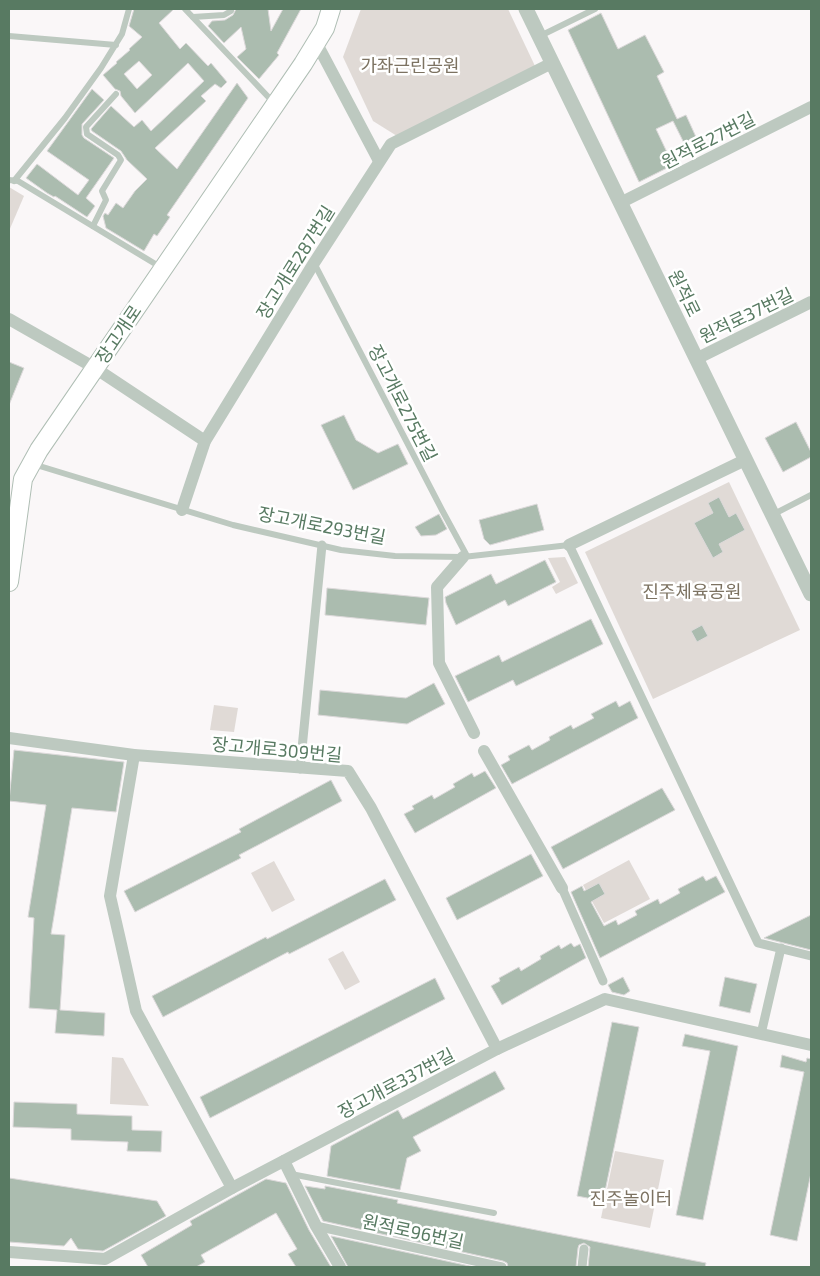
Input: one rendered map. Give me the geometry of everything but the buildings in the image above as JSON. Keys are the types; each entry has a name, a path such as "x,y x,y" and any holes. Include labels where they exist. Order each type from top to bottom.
{"main road":[{"name":"장고개로","path":"9,582 23,479 31,464 316,42 325,28 331,9"}],"street":[{"name":"원적로","path":"526,9 811,594"},
{"path":"316,42 379,161"},
{"name":"장고개로287번길","path":"182,510 206,441 314,263 390,144 552,63"},
{"name":"원적로27번길","path":"620,203 811,108"},
{"name":"원적로37번길","path":"696,359 811,302"},
{"path":"9,320 95,368 206,441"},
{"name":"장고개로293번길","path":"569,546 746,460"},
{"path":"300,769 322,545"},
{"path":"569,546 758,943 811,956"},
{"path":"465,556 437,587 439,663 474,734"},
{"name":"장고개로309번길","path":"9,738 134,755 300,769 348,771 375,815 497,1049"},
{"path":"484,751 562,888 603,981"},
{"path":"134,755 110,896 136,1011 232,1188"},
{"path":"761,1034 781,948"},
{"name":"장고개로337번길","path":"9,1252 105,1258 232,1188 497,1049 605,999 811,1045"},
{"path":"284,1161 316,1226 340,1267"},
{"name":"원적로96번길","path":"316,1226 502,1267"},
{"path":"582,1267 584,1249"}],"lane":[{"path":"11,180 65,118 116,45 122,34 129,9"},
{"path":"185,9 275,104"},
{"path":"193,17 224,15 231,11 231,9"},
{"path":"539,36 595,9"},
{"path":"9,36 116,45"},
{"path":"93,226 106,200 102,190 121,160 118,154 88,134 86,127 116,94"},
{"path":"11,180 18,181 163,268"},
{"name":"장고개로275번길","path":"314,263 465,556"},
{"name":"장고개로293번길","path":"31,464 233,525 341,550 395,556 465,556 569,546"},
{"path":"772,515 811,495"},
{"path":"290,1174 494,1213"}],"green space":[{"name":"가좌근린공원","path":"361,9 508,9 535,66 397,136 373,121 343,57"},
{"path":"9,187 24,196 9,231"},
{"name":"진주체육공원","path":"729,482 800,630 653,699 585,552"},
{"path":"565,557 578,583 556,594 552,587 560,582 548,558"},
{"path":"214,705 238,708 234,732 210,730"},
{"path":"629,860 650,899 604,923 583,885"},
{"path":"274,861 295,900 272,912 251,873"},
{"path":"343,951 360,982 345,990 328,959"},
{"path":"112,1057 123,1058 149,1106 110,1104"},
{"name":"진주놀이터","path":"615,1151 664,1160 650,1228 601,1218"}]}
